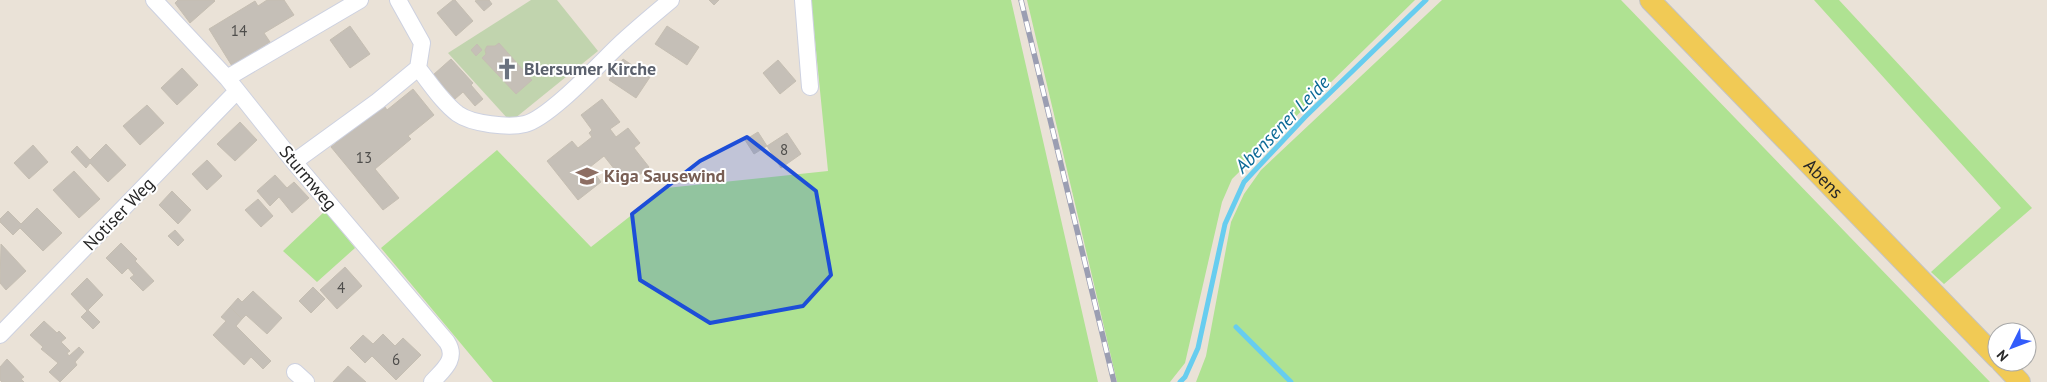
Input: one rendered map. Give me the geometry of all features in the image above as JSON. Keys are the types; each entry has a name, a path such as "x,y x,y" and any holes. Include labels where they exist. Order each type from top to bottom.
{"main road":[{"name":"Abens","path":"1650,0 1987,348"},
{"path":"2010,372 2020,382"}],"street":[{"name":"Sturmweg","path":"154,0 232,85 294,162 447,342 451,348 450,362 432,382"},
{"name":"Notiser Weg","path":"0,335 232,85 360,0"},
{"path":"294,162 378,101 418,68 422,43 398,0"},
{"path":"418,68 442,99 458,114 483,123 525,124 546,112 671,0"},
{"path":"803,0 810,87"}],"highlighted area":[{"path":"747,137 816,191 831,275 803,306 710,323 640,280 632,214 700,161"}],"green space":[{"path":"531,0 557,0 598,51 514,119 508,119 448,53"},
{"path":"811,0 1011,0 1098,382 493,382 381,248 497,150 591,247 666,188 828,171"},
{"path":"1027,0 1415,0 1232,179 1222,202 1185,363 1170,382 1117,382"},
{"path":"1442,0 1621,0 1990,382 1196,382 1206,356 1231,222 1244,194 1261,170"},
{"path":"1814,0 1839,0 2032,208 1944,284 1931,272 2001,208"},
{"path":"325,211 355,248 317,282 283,251"}],"building":[{"path":"178,0 215,1 190,23 175,3"},
{"path":"267,0 284,0 294,15 264,33 270,42 232,66 209,29 255,1 258,6"},
{"path":"453,0 473,21 456,36 437,13"},
{"path":"489,0 492,4 484,11 475,1"},
{"path":"709,0 719,0 714,5"},
{"path":"350,26 370,54 350,68 330,40"},
{"path":"667,26 699,47 687,65 655,44"},
{"name":"Blersumer Kirche","path":"499,43 532,80 516,94 482,58 486,54 487,46 495,46"},
{"path":"477,44 482,50 476,56 471,50"},
{"path":"451,59 473,83 471,85 483,99 475,106 463,92 455,99 433,75"},
{"path":"623,59 650,77 636,98 609,80"},
{"path":"778,60 796,81 780,94 763,73"},
{"path":"182,68 198,85 177,105 161,88"},
{"path":"413,89 434,115 408,136 411,139 375,169 399,198 383,210 331,147 383,104 387,110"},
{"path":"602,99 620,122 610,129 616,137 628,128 640,143 634,148 649,167 627,185 604,156 590,167 601,182 578,200 547,161 572,141 578,148 592,137 589,133 592,130 581,115"},
{"path":"147,105 164,123 140,145 123,126"},
{"path":"240,122 257,140 235,161 217,144"},
{"path":"758,132 767,146 754,154 745,140"},
{"path":"787,133 801,154 781,168 767,146"},
{"path":"106,144 126,165 108,182 90,163 86,168 71,152 77,146 90,160"},
{"path":"33,145 48,162 29,179 14,163"},
{"path":"207,160 222,176 207,190 192,174"},
{"path":"74,171 100,199 79,218 53,190"},
{"path":"275,175 287,188 294,182 309,198 292,213 279,197 270,206 257,191"},
{"path":"172,191 191,210 178,224 159,205"},
{"path":"258,199 273,216 261,227 245,210"},
{"path":"37,208 62,233 43,251 20,228 13,235 0,222 0,219 8,211 21,224"},
{"path":"175,230 184,240 178,246 168,236"},
{"path":"121,243 137,259 135,261 154,281 143,291 130,278 134,275 128,268 122,274 106,258"},
{"path":"1,244 26,271 6,290 0,283"},
{"path":"345,267 362,286 337,309 320,290"},
{"path":"87,278 103,295 88,310 100,322 93,329 81,317 87,311 71,294"},
{"path":"313,287 325,299 311,313 299,301"},
{"path":"253,291 282,318 267,334 246,315 242,319 230,307 238,298 242,302"},
{"path":"230,307 242,319 236,326 271,361 263,369 251,357 244,365 213,335 226,321 221,317"},
{"path":"44,321 57,333 59,331 66,338 61,342 70,351 67,353 69,356 79,347 84,352 75,362 77,365 60,382 49,372 58,363 41,349 43,347 30,335"},
{"path":"383,334 395,346 403,338 421,355 396,380 372,356 365,363 350,348 363,335 373,344"},
{"path":"7,359 24,377 21,379 24,382 2,382 0,380 0,367"},
{"path":"348,366 366,382 333,382"}],"waterway":[{"name":"Abensener Leide","path":"1180,382 1185,377 1198,348 1225,224 1244,182 1305,117 1426,0"},
{"path":"1236,327 1291,382"}],"railway":[{"path":"1021,0 1114,382"}],"place":[{"name":"Blersumer Kirche","path":"507,69"},
{"name":"Kiga Sausewind","path":"587,176"}]}
